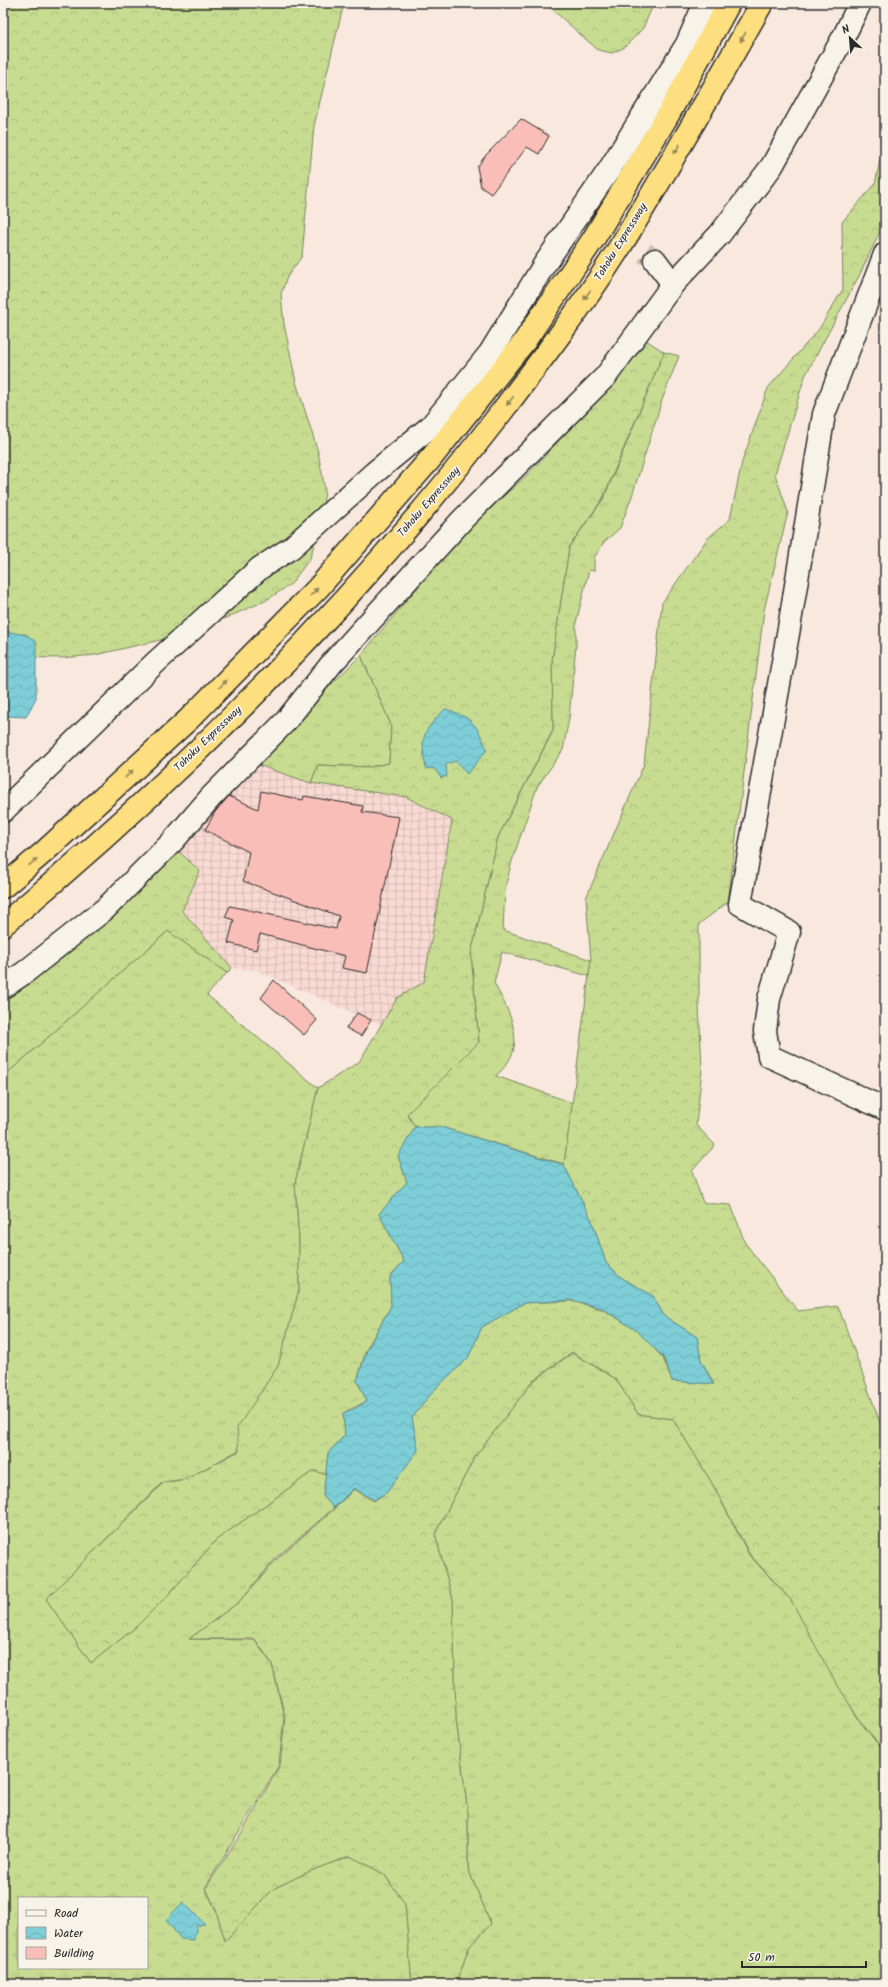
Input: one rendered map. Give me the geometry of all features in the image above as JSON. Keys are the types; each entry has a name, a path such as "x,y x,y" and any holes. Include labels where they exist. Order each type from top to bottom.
{"highway":[{"path":"3,887 44,852 189,719 318,588 432,457 524,342 594,238 668,115 729,3"},
{"name":"Tohoku Expressway","path":"3,925 64,874 208,741 337,608 453,475 542,360 615,254 762,3"}],"street":[{"path":"3,811 155,663 260,568 291,548 374,473 431,426 490,353 586,212 609,170 687,44 705,3"},
{"path":"3,987 24,973 105,910 173,841 211,797 285,722 333,662 463,519 606,376 673,284 720,234 772,166 844,36 860,3"},
{"path":"885,254 824,414 789,628 740,904 789,932 769,999 765,1031 769,1056 885,1109"},
{"path":"654,260 673,284"}],"shaded area":[{"path":"252,763 311,783 406,797 452,820 424,982 397,998 381,1025 256,970 232,968 182,911 201,871 175,848"}],"green space":[{"path":"3,3 346,3 342,11 314,126 302,256 287,277 281,294 284,324 296,382 318,452 325,490 321,523 310,558 291,584 265,601 191,633 95,655 62,658 3,657"},
{"path":"545,3 654,3 643,28 625,47 612,53 598,50"},
{"path":"885,135 885,221 859,276 805,376 775,474 788,512 764,610 728,902 699,924 699,1006 702,1069 696,1125 715,1145 692,1171 703,1203 731,1205 745,1243 798,1311 838,1306 885,1436 885,1753 858,1718 829,1671 791,1600 750,1555 712,1483 673,1419 638,1414 616,1379 572,1352 532,1382 474,1458 435,1534 453,1600 456,1719 468,1814 468,1869 491,1924 469,1947 456,1984 412,1984 405,1904 384,1874 350,1856 310,1871 273,1889 225,1941 216,1910 206,1888 242,1832 280,1765 285,1717 272,1664 255,1639 189,1639 239,1602 278,1558 334,1509 354,1489 374,1501 387,1492 418,1450 412,1418 434,1390 468,1358 482,1327 524,1303 571,1301 602,1309 638,1331 663,1358 672,1381 714,1384 701,1360 697,1337 664,1316 653,1296 622,1278 606,1263 592,1221 564,1165 591,960 586,898 644,764 662,603 707,539 730,519 742,462 768,388 819,329 843,289 842,222 875,184"},
{"path":"646,340 664,352 603,498 569,547 552,660 553,730 498,837 471,954 479,1042 407,1114 415,1127 398,1156 407,1182 379,1214 404,1261 390,1276 391,1306 366,1350 357,1381 367,1401 343,1413 345,1435 328,1453 326,1474 313,1471 216,1540 169,1594 136,1627 91,1663 46,1599 163,1483 186,1479 239,1451 237,1428 278,1366 299,1290 299,1239 295,1183 318,1088 359,1062 397,998 424,982 452,820 406,797 311,783 318,765 370,767 389,763 391,725 361,655 463,533 528,474 612,383"},
{"path":"664,352 679,356 662,400 632,496 620,528 604,542 594,558 594,571 589,570 576,623 576,644 569,718 563,750 537,787 512,861 505,888 503,930 591,960 589,976 502,952 494,983 512,1022 515,1042 513,1052 508,1062 496,1076 573,1103 564,1164 441,1127 415,1127 407,1114 479,1042 471,954 498,837 553,731 552,660 569,547 604,498"},
{"path":"361,655 391,725 389,763 369,767 318,765 311,783 252,763"},
{"path":"175,848 200,871 182,911 232,968 227,973 168,931 3,1077 3,994"},
{"path":"168,931 227,973 207,995 318,1088 295,1183 299,1239 299,1290 278,1366 238,1428 239,1450 186,1479 163,1482 46,1599 91,1663 136,1627 169,1594 216,1540 313,1471 326,1474 323,1496 334,1508 277,1557 239,1602 189,1639 254,1640 272,1664 284,1717 279,1765 205,1888 216,1910 225,1941 273,1889 310,1871 350,1856 384,1874 405,1904 412,1984 3,1984 3,1077"},
{"path":"572,1353 616,1379 638,1414 673,1419 712,1483 749,1555 791,1600 858,1719 885,1753 885,1984 456,1984 469,1947 491,1924 468,1869 468,1814 456,1719 453,1600 435,1534 474,1458 532,1382"}],"water":[{"path":"3,631 27,635 36,642 36,698 26,717 3,716"},
{"path":"445,709 462,715 468,719 480,734 487,750 467,774 456,761 446,764 447,776 441,778 434,768 426,769 423,741 431,724"},
{"path":"415,1127 441,1127 564,1165 592,1221 606,1263 622,1278 653,1296 664,1316 697,1337 701,1360 713,1384 672,1381 664,1358 637,1331 602,1308 571,1300 524,1303 482,1327 468,1358 434,1390 412,1418 418,1450 387,1492 374,1500 354,1488 334,1508 323,1496 328,1453 345,1435 343,1413 356,1408 367,1401 357,1381 367,1350 391,1306 390,1277 404,1261 379,1214 407,1182 398,1156"},
{"path":"183,1902 205,1924 197,1925 194,1940 181,1939 166,1920"}],"building":[{"path":"521,119 549,136 539,154 527,147 491,194 481,187 477,167 486,155"},
{"path":"261,791 303,800 304,796 363,806 362,812 399,817 367,973 342,968 345,956 260,934 256,950 228,943 234,920 225,917 230,906 336,929 339,916 243,881 249,852 205,830 215,812 229,796 258,809"},
{"path":"274,980 317,1020 304,1035 261,998"},
{"path":"357,1013 371,1020 361,1036 346,1028"}],"tunnel":[{"path":"590,215 655,260"}]}
